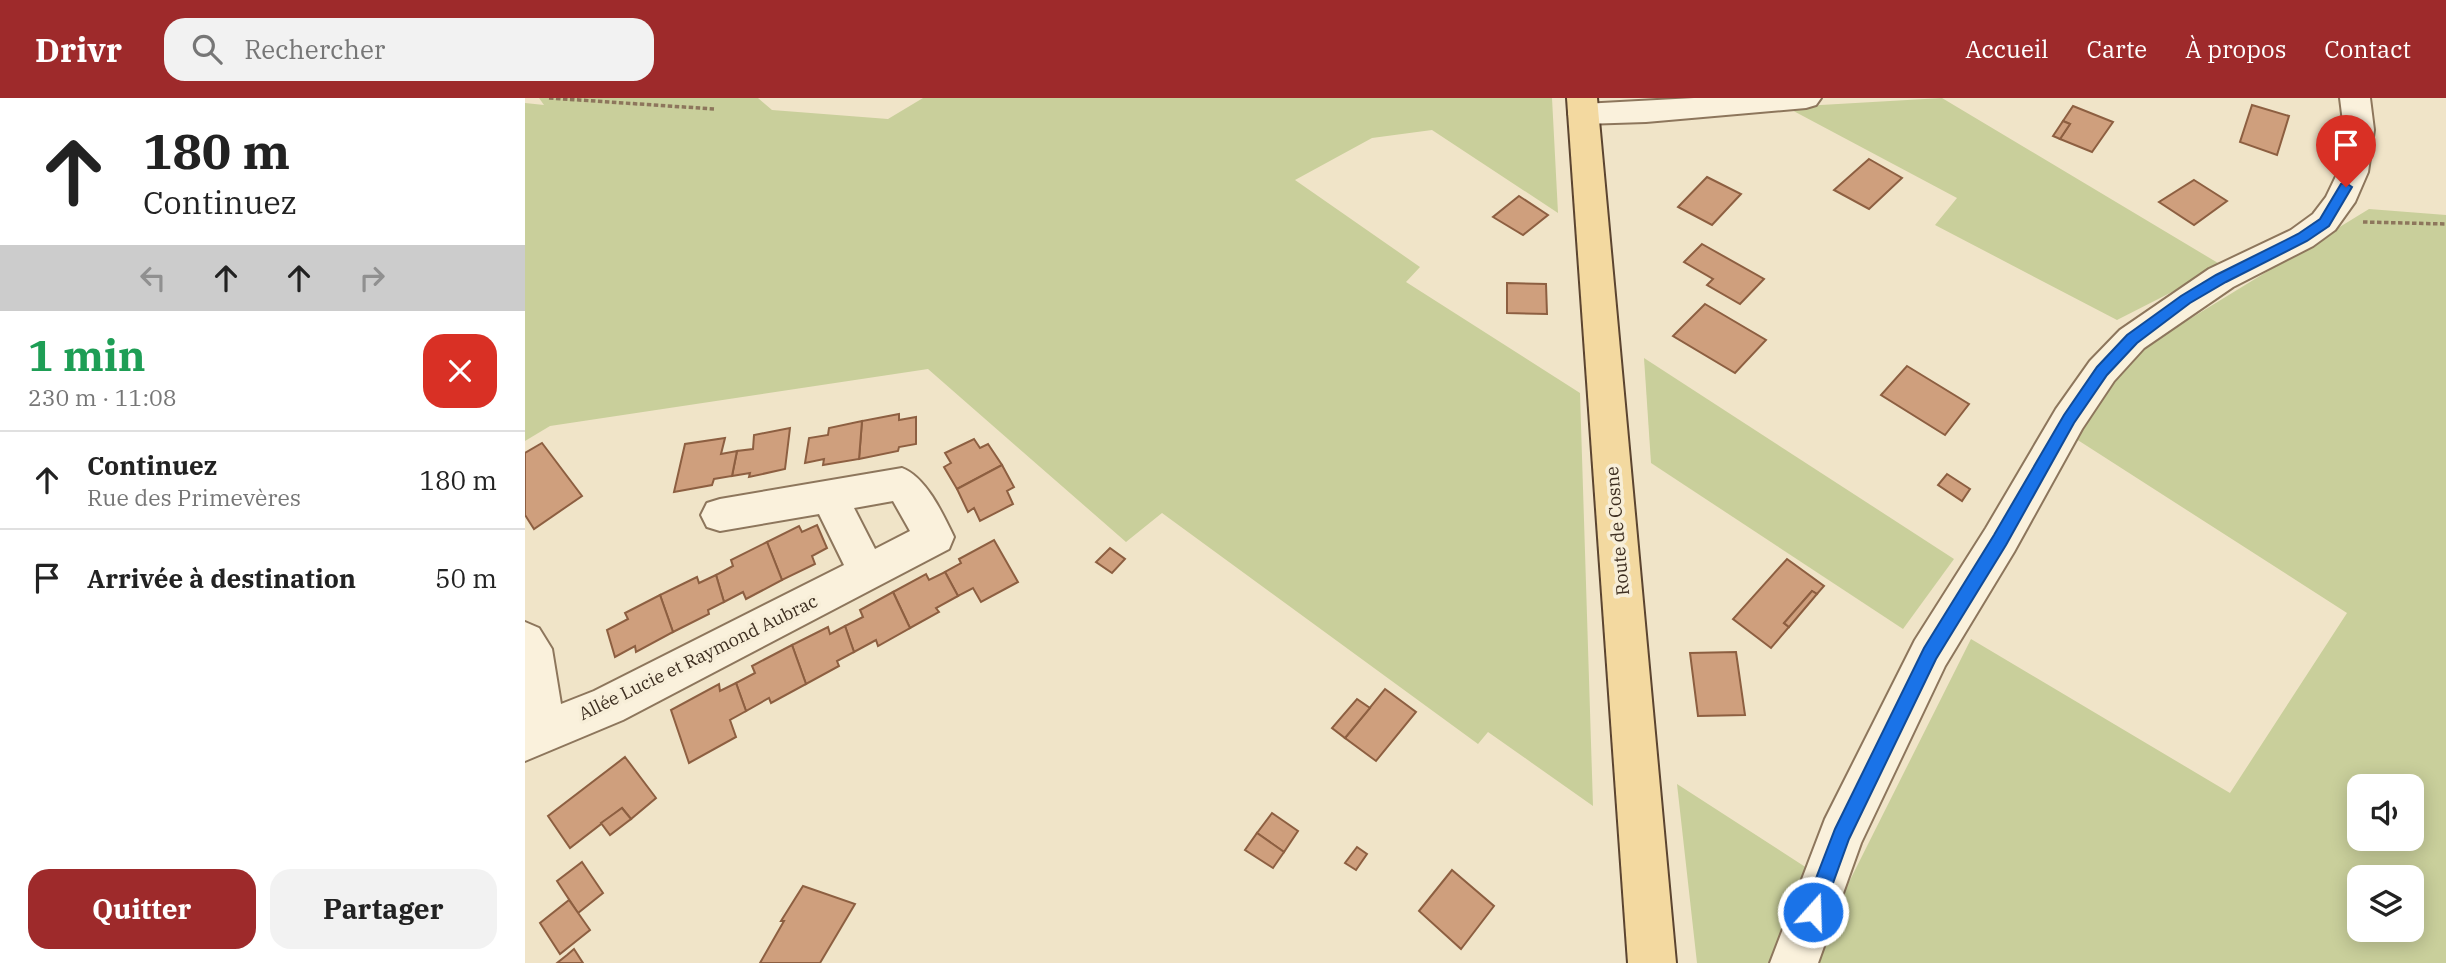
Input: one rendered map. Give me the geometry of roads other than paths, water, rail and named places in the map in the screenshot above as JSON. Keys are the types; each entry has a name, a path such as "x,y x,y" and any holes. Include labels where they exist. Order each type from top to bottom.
{"main road":[{"name":"Route de Cosne","path":"1582,106 1652,963"}],"street":[{"path":"1582,106 1646,112 1806,98"},
{"path":"1794,963 1841,835 1930,653 2000,540 2069,419 2102,371 2132,339 2221,278 2302,238 2324,222 2339,202 2353,172 2359,130 2355,98"},
{"name":"Allée Lucie et Raymond Aubrac","path":"526,739 607,706 935,537 902,484 720,515"},
{"path":"829,496 867,572"},
{"path":"525,641 531,649 541,702 526,739"}]}
